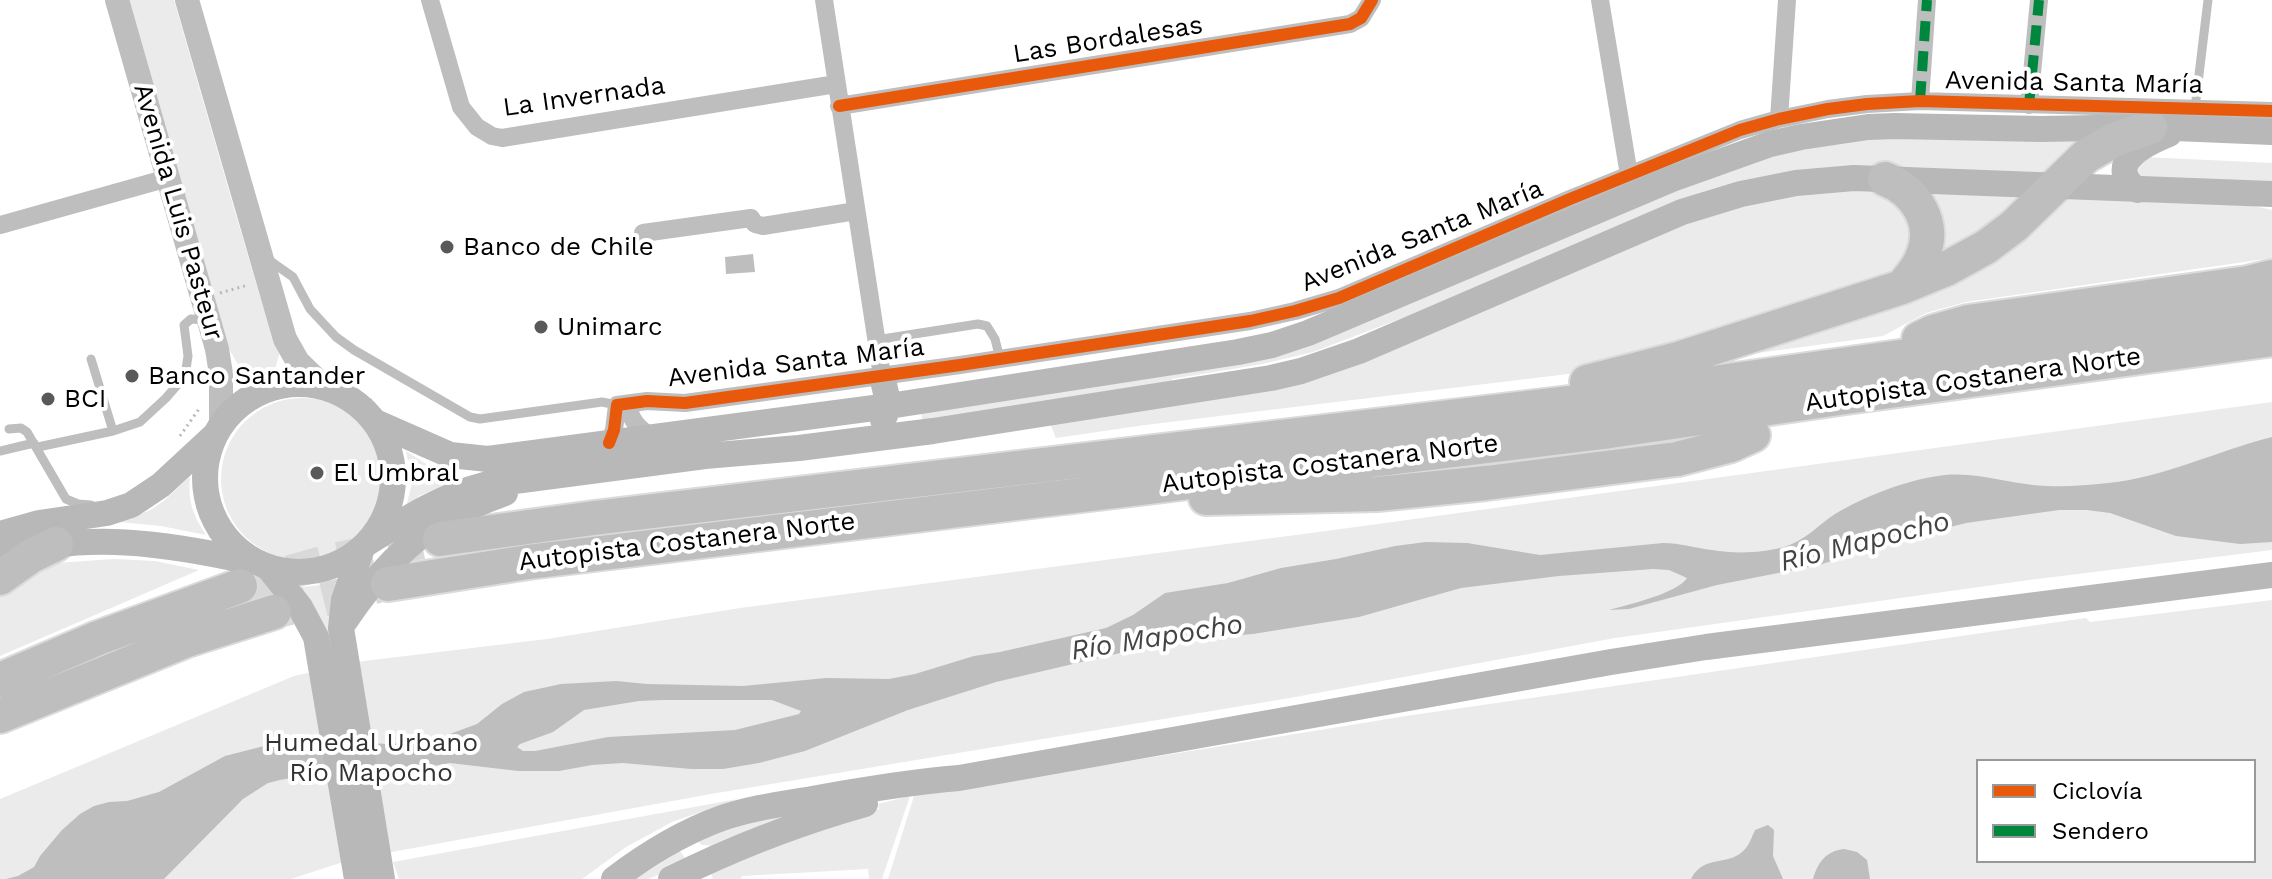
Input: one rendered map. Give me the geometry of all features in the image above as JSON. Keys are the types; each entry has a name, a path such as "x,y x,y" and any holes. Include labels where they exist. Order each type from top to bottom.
{"highway":[{"path":"1347,430 1621,374 1678,359 1902,287 1946,269 1986,247 2026,216 2074,166 2101,147 2176,121"},
{"path":"1885,179 1903,188 1913,198 1926,222 1924,252 1916,270 1902,287"},
{"path":"1919,339 1968,322 2248,283 2272,277"},
{"name":"Autopista Costanera Norte","path":"440,539 594,518 1593,400 2272,305"},
{"name":"Autopista Costanera Norte","path":"388,584 528,562 1610,431 2272,339"},
{"path":"1090,493 1208,498 1377,494 1677,459 1731,445 1753,435"},
{"path":"0,578 31,556 56,544"},
{"path":"0,680 256,572"},
{"path":"0,716 187,640 274,612"}],"main road":[{"name":"Avenida Santa María","path":"377,414 443,453 488,459 889,406 1272,345 1308,333 1672,179 1770,144 1801,137 1868,127 2041,129 2176,121 2272,132"},
{"path":"2137,190 2125,172 2129,157 2176,121"},
{"path":"0,556 56,544 139,542 169,545 256,572 317,570 341,562 437,501 484,485 705,456 933,431 1301,371 1359,351 1682,212 1774,187 1822,180 1885,179 2272,194"},
{"path":"841,443 880,424 886,416 889,406 882,376"},
{"path":"844,412 866,397 882,376"},
{"path":"0,534 52,520 118,510 147,496 218,430 241,404 267,390 296,384 332,384 365,411 377,414 390,451 394,477 389,508 381,526 366,545 344,600 334,640 368,875"},
{"path":"218,430 205,467 205,488 219,527 256,572 307,616 316,637 334,640"},
{"path":"334,640 370,587 440,522 497,496 557,475"},
{"path":"614,879 677,838 725,817 759,808 905,782 959,778 1665,653 2272,575"},
{"path":"671,879 701,872 734,849 815,819 959,778"},
{"path":"677,838 690,850 701,872"}],"street":[{"name":"Avenida Luis Pasteur","path":"117,0 207,309 221,374 218,430"},
{"path":"187,0 282,330 292,354 307,372 332,384"},
{"name":"La Invernada","path":"430,0 461,107 477,127 492,136 502,138 836,84"},
{"path":"824,0 882,376"},
{"name":"Las Bordalesas","path":"839,106 1350,24 1361,18 1372,0"},
{"path":"1600,0 1629,175"},
{"path":"1779,119 1787,0"},
{"path":"1920,101 1927,0"},
{"path":"2029,105 2039,0"},
{"name":"Avenida Santa María","path":"622,404 647,401 685,403 882,376 1250,321 1295,311 1339,298 1729,134 1779,119 1854,106 1920,101 2029,105 2176,121 2272,111"},
{"path":"0,225 168,178"},
{"path":"643,233 751,218 755,224 763,226 856,211"},
{"path":"622,404 639,430 653,437"},
{"path":"609,443 622,404"}],"lane":[{"path":"2176,121 2208,0"},
{"path":"268,277 293,277"},
{"path":"268,277 293,277"},
{"path":"293,277 310,309 336,337 470,417 480,419 602,402 622,404"},
{"path":"0,451 113,431 140,422 185,376 188,356 184,325 207,309"},
{"path":"876,340 978,324 987,326 995,339 1000,359"},
{"path":"91,359 113,431"},
{"path":"9,429 21,428 27,432 66,499 78,504 118,510"}],"path":[{"path":"207,309 268,277"},
{"path":"332,384 377,414"}],"green space":[{"path":"128,0 174,0 262,303 280,352 275,369 256,379 240,368 229,349"},
{"path":"1845,137 2087,138 2046,173 1796,171 1746,180 1706,191 1405,317 1313,352 1172,379 1171,382 922,420 921,411 1243,363 1727,167"},
{"path":"2144,157 2272,163 2272,184 2139,177 2138,170"},
{"path":"1874,188 1900,202 1915,244 1894,272 1593,371 1056,438 1050,424 1235,395 1686,221 1795,193"},
{"path":"1922,190 2022,197 1979,231 1938,255"},
{"path":"2062,195 2245,204 2272,210 2272,258 1966,302 1926,313 1883,336 1713,359 1923,289"},
{"path":"302,398 333,404 359,422 377,448 383,479 377,510 359,536 333,554 302,560 271,554 245,536 227,510 221,479 227,448 245,422 271,404"},
{"name":"Humedal Urbano Río Mapocho","path":"2272,402 2272,550 2029,580 1615,638 1290,698 711,794 397,851 340,863 291,879 0,879 0,799 294,676 331,668 300,592 302,587 343,578 330,621 336,667 547,639 740,608"},
{"path":"406,451 431,467 454,475 454,481 419,496 405,511 412,483"},
{"path":"190,476 192,507 206,535 119,522 151,510"},
{"path":"115,559 155,561 199,570 0,656 0,595 4,591 56,563"},
{"path":"2272,600 2272,879 888,879 914,796 1406,716 2086,618 2090,622"},
{"path":"910,796 882,879 869,879 868,869 713,879 708,866 879,809 878,804"},
{"path":"738,799 672,822 626,847 582,879 399,879 393,862"},
{"path":"804,811 766,823 713,846 702,845 695,839 696,835"},
{"path":"680,851 688,863 648,879 635,879"}],"water":[{"path":"753,254 755,272 726,274 725,257"},
{"name":"Río Mapocho","path":"2272,437 2272,542 2240,544 2176,536 2110,513 2059,510 1966,523 1819,565 1717,585 1629,609 1609,610 1674,589 1687,578 1669,570 1653,569 1461,588 1359,617 1133,650 996,682 908,710 805,751 723,769 623,763 559,771 518,771 450,763 335,781 297,777 280,780 268,783 243,799 164,879 6,879 34,867 62,830 94,806 159,792 225,756 268,745 325,740 387,744 428,742 477,724 502,704 524,692 561,684 616,681 743,686 826,678 889,679 974,656 1106,628 1133,615 1165,593 1228,583 1281,568 1395,546 1426,542 1467,543 1540,555 1663,543 1730,552 1767,551 1798,541 1859,501 1925,478 1966,475 2055,486 2108,483 2171,470","holes":["772,700 801,711 735,730 608,737 535,751 523,751 517,747 553,732 584,710 639,701"]},
{"path":"1768,825 1774,830 1773,856 1783,879 1691,879 1703,866 1740,854 1755,830"},
{"path":"1844,849 1857,852 1867,860 1870,879 1813,879 1824,858"}],"tunnel":[{"path":"240,586 333,560 432,540"},
{"path":"274,612 378,586"}],"marked path":[{"path":"1920,101 1927,0"},
{"path":"2029,105 2039,0"}],"cycle path":[{"path":"839,106 1350,24 1361,18 1372,0"},
{"path":"609,443 617,405 647,401 685,403 960,365 1250,321 1295,311 1339,298 1740,130 1828,109 1920,101 2272,111"}],"place":[{"name":"Banco de Chile","path":"447,247"},
{"name":"Unimarc","path":"541,327"},
{"name":"Banco Santander","path":"132,376"},
{"name":"BCI","path":"48,399"},
{"name":"El Umbral","path":"317,473"}]}
